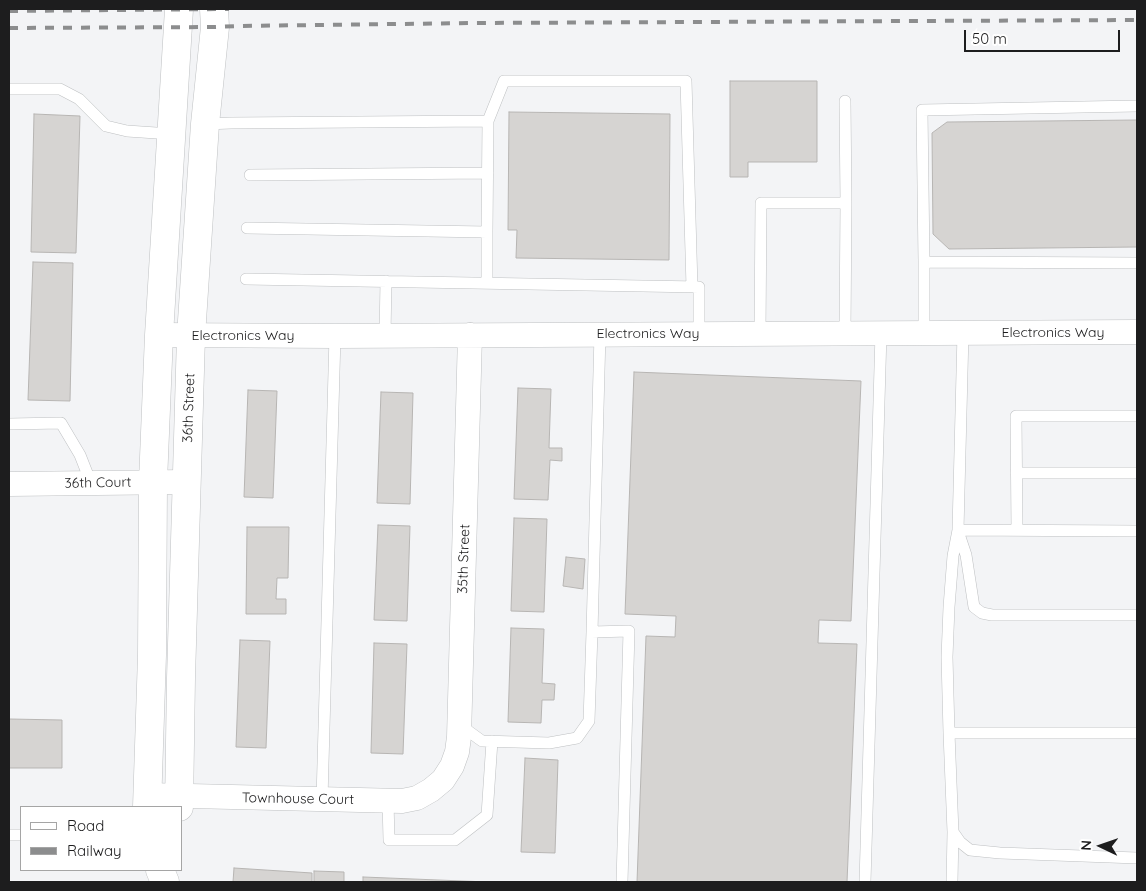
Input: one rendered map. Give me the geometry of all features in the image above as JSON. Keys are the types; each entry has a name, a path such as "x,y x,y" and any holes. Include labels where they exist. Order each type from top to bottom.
{"street":[{"path":"147,801 152,655 153,482 159,335 179,9"},
{"name":"36th Street","path":"180,802 181,678 191,336 205,124 215,27 214,9"},
{"name":"Electronics Way","path":"159,335 335,336 1137,332"},
{"name":"35th Street","path":"443,780 452,766 457,752 460,725 470,335"},
{"name":"36th Court","path":"9,484 186,482"},
{"name":"Townhouse Court","path":"147,801 322,799 402,801 417,798 443,780"}],"lane":[{"path":"487,283 488,121 504,81 686,81 692,287"},
{"path":"9,90 60,89 79,99 106,126 127,131 171,134"},
{"path":"845,101 845,334"},
{"path":"924,333 922,110 1137,106"},
{"path":"205,124 231,122 488,121"},
{"path":"250,175 488,173"},
{"path":"760,334 760,203 846,203"},
{"path":"247,228 486,232"},
{"path":"924,262 1137,263"},
{"path":"246,279 699,287 699,334"},
{"path":"385,335 386,281"},
{"path":"865,882 881,333"},
{"path":"952,882 954,832 948,733 947,657 953,556 958,530 962,333"},
{"path":"460,725 482,741 549,743 577,738 589,721 600,334"},
{"path":"322,799 335,336"},
{"path":"1017,530 1016,416 1137,416"},
{"path":"9,424 61,424 80,455 92,483"},
{"path":"1016,473 1137,474"},
{"path":"958,530 1137,531"},
{"path":"958,530 966,555 974,607 982,613 992,615 1137,615"},
{"path":"592,632 629,631 622,882"},
{"path":"948,733 1137,732"},
{"path":"388,801 389,840 455,840 486,816 492,741"},
{"path":"954,832 960,842 970,850 1000,853 1137,858"}],"building":[{"path":"730,81 817,81 817,162 748,162 748,177 730,177"},
{"path":"509,112 670,114 669,260 516,258 517,230 508,230"},
{"path":"34,114 80,116 76,253 31,252"},
{"path":"1137,120 1137,247 949,249 933,234 932,133 947,122"},
{"path":"33,262 73,263 70,401 28,400"},
{"path":"634,372 861,381 851,621 819,620 818,643 857,644 847,882 637,882 646,636 675,637 676,616 625,614"},
{"path":"518,388 551,389 549,448 562,448 562,461 550,460 548,500 514,499"},
{"path":"248,390 277,391 273,498 244,497"},
{"path":"381,392 413,393 410,504 377,503"},
{"path":"514,518 547,519 544,612 511,611"},
{"path":"378,525 410,526 407,621 374,620"},
{"path":"247,527 289,527 288,578 277,578 276,599 286,599 286,614 246,614"},
{"path":"566,557 585,559 583,589 563,586"},
{"path":"511,628 544,629 542,683 555,684 554,700 542,700 541,723 508,722"},
{"path":"240,640 270,641 266,748 236,747"},
{"path":"374,643 407,644 403,754 371,753"},
{"path":"9,719 62,720 62,768 9,768"},
{"path":"525,758 558,760 555,853 521,852"},
{"path":"234,868 312,873 312,882 233,882"},
{"path":"314,871 344,872 344,882 314,882"},
{"path":"363,877 488,882 363,882"}],"railway":[{"path":"9,11 229,9"},
{"path":"9,28 476,23 1137,20"}]}
